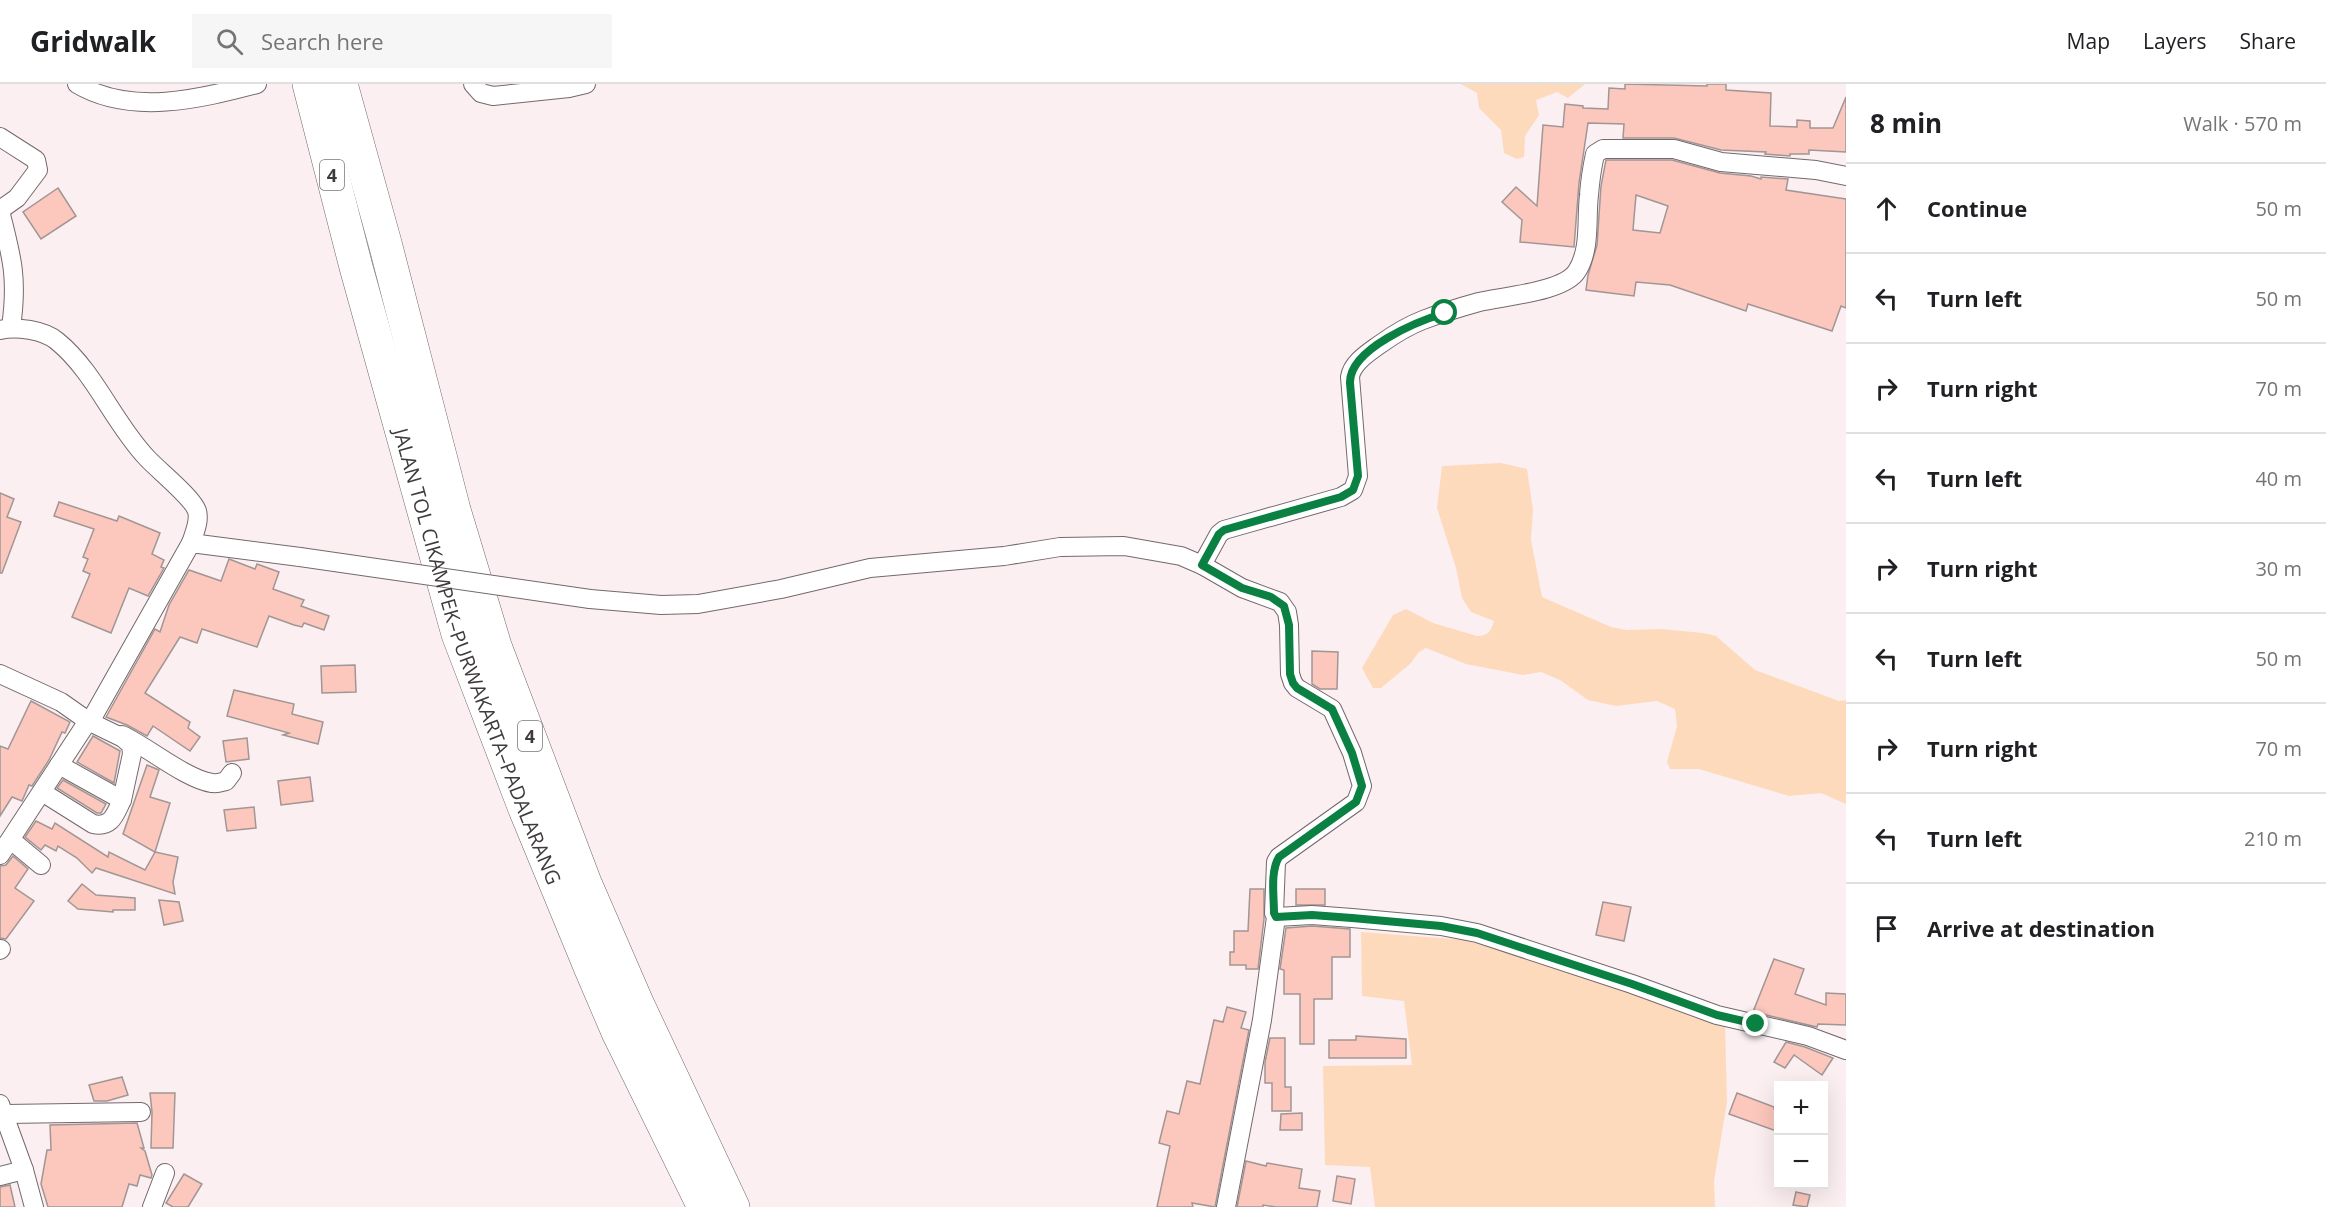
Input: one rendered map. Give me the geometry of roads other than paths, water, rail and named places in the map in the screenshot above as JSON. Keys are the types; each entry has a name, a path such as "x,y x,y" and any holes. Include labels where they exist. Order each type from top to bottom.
{"highway":[{"name":"JALAN TOL CIKAMPEK–PURWAKARTA–PADALARANG","path":"309,84 359,278 458,634 525,809 618,1032 704,1207"},
{"name":"JALAN TOL CIKAMPEK–PURWAKARTA–PADALARANG","path":"341,84 451,499 495,646 585,883 637,1003 733,1207"}],"street":[{"path":"77,84 108,98 157,103 172,92 214,95 257,84"},
{"path":"473,84 481,93 493,96 521,89 569,88 586,84"},
{"path":"0,137 36,160 38,170 17,198 0,211 14,269 15,296 5,329 35,331 56,339 85,370 124,431 146,458 195,506 198,518 191,543 89,721 5,847 41,865"},
{"path":"1202,565 1219,534 1224,530 1341,497 1353,490 1358,476 1350,377 1356,364 1371,351 1398,332 1422,320 1481,302 1554,286 1570,279 1576,273 1584,254 1588,196 1597,152 1603,149 1674,149 1721,162 1816,170 1846,176"},
{"path":"191,543 590,599 661,605 698,604 781,589 870,568 1005,556 1070,546 1101,545 1156,550 1181,556 1242,588 1271,597 1284,606 1289,625 1290,674 1293,683 1297,688 1332,709 1352,753 1362,786 1356,802 1279,857 1276,862 1274,878 1276,917 1262,1020 1226,1207"},
{"path":"0,674 61,702 131,745 132,754 122,800 111,822 102,826 93,824 42,792"},
{"path":"89,721 142,744 186,772 210,783 226,781 232,773"},
{"path":"59,765 122,800"},
{"path":"1276,917 1312,915 1363,919 1441,926 1477,933 1632,984 1717,1015 1808,1036 1846,1050"},
{"path":"34,1207 24,1170 5,1133 2,1109 141,1112"},
{"path":"0,1176 24,1170"},
{"path":"152,1207 165,1173"}]}
